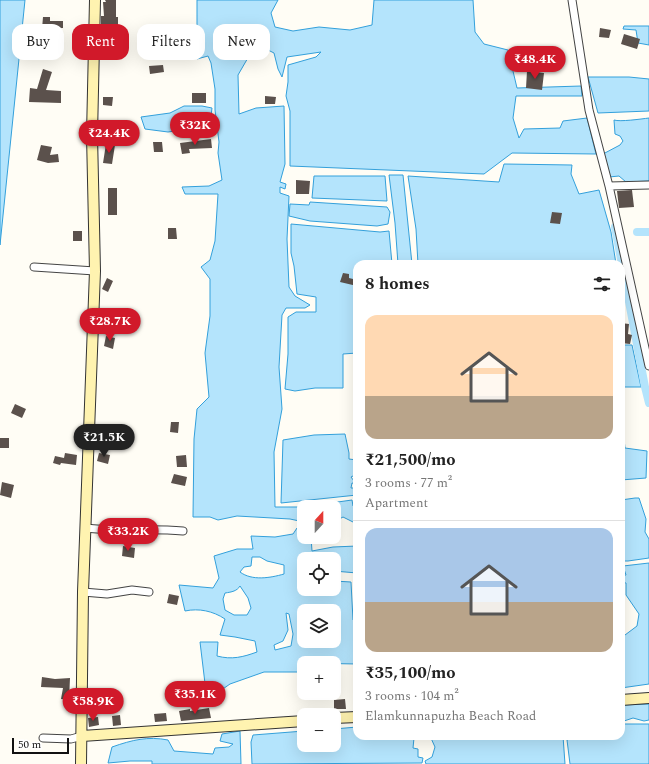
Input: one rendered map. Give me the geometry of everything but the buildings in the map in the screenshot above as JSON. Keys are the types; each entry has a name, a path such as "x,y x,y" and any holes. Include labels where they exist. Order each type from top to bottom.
{"main road":[{"path":"81,764 83,592 95,271 92,135 95,0"},
{"path":"625,700 649,698"},
{"path":"341,718 353,717"},
{"path":"82,736 297,721"}],"street":[{"path":"572,0 589,110 609,186 649,366"},
{"path":"609,186 649,185"},
{"path":"34,267 95,271"},
{"path":"85,528 118,531 141,529 183,531"},
{"path":"83,592 107,594 132,590 149,592"},
{"path":"43,738 71,739 82,736"}],"water":[{"path":"0,0 25,0 23,24 12,24 12,60 19,60 0,245"},
{"path":"197,0 278,0 271,13 275,27 293,31 319,27 350,30 372,25 374,0 473,0 475,32 484,44 508,50 517,88 581,86 582,96 516,96 513,118 519,138 524,129 560,128 563,121 587,118 596,154 512,153 484,174 290,166 290,111 286,96 288,65 316,57 321,52 287,57 282,77 278,69 274,53 270,51 270,24 213,24 213,60 247,60 238,75 239,114 256,108 284,106 285,164 280,182 286,184 285,189 280,187 280,193 289,196 287,239 289,287 295,296 310,305 305,308 286,308 282,315 279,367 282,409 274,452 275,507 297,507 297,520 237,516 218,520 210,517 193,517 194,439 197,409 209,397 205,353 210,316 210,279 201,267 210,260 215,241 218,194 185,194 182,187 209,186 222,180 218,153 219,142 215,110 215,89 211,63 208,56 205,57 205,24 197,24"},
{"path":"624,26 649,26 649,45 638,43 636,30 623,29"},
{"path":"588,77 629,77 649,79 649,111 598,113"},
{"path":"184,106 202,106 212,108 210,124 206,129 192,125 180,126 175,131 168,132 145,129 141,117 170,113"},
{"path":"649,118 649,181 626,182 619,176 609,177 603,154 620,145 623,141 620,136 615,134 614,120 626,121"},
{"path":"504,164 572,165 571,174 579,194 599,190 611,232 615,260 418,260 416,229 408,176 499,182"},
{"path":"389,175 403,175 412,260 398,260"},
{"path":"314,176 385,176 387,201 312,198"},
{"path":"310,202 387,207 390,212 388,224 377,226 310,221 289,216 290,204 309,205"},
{"path":"291,224 380,232 389,231 392,260 353,260 353,353 343,354 343,388 315,388 295,391 285,389 288,354 288,317 296,312 316,312 316,297 297,294 291,253"},
{"path":"625,345 632,345 641,387 625,387"},
{"path":"345,434 349,459 353,460 353,476 351,477 353,483 351,488 353,488 353,495 297,500 297,501 281,503 283,440 314,435"},
{"path":"625,448 647,451 646,478 625,480"},
{"path":"639,498 646,519 645,532 649,539 649,558 625,561 625,499"},
{"path":"352,500 353,522 343,517 341,518 341,502"},
{"path":"297,528 297,544 312,544 312,551 333,547 353,546 353,573 341,572 341,552 297,552 297,596 341,596 341,581 351,582 353,664 341,664 341,656 297,656 297,672 264,672 230,684 207,700 200,642 218,642 217,656 233,658 242,657 257,652 255,641 220,635 225,619 216,614 201,610 185,611 179,585 213,588 219,578 214,556 237,549 253,549 251,536 275,537 293,534","holes":["252,557 260,557 267,561 284,565 284,574 273,577 256,578 240,572 244,567 251,566","240,586 248,598 251,608 247,615 234,615 225,610 223,599 225,593 234,591","286,613 289,614 293,634 291,646 275,650 274,645 283,641 288,630"]},
{"path":"649,563 649,684 625,687 625,635 637,626 639,614 626,595 625,566"},
{"path":"649,704 649,720 644,721 633,718 625,721 625,705"},
{"path":"625,724 649,724 649,764 570,764 567,740 625,740"},
{"path":"353,727 353,740 414,740 413,748 418,749 418,757 423,758 422,763 252,764 251,742 253,735 297,732 297,752 341,752 341,728"},
{"path":"240,731 241,764 152,764 152,761 108,763 112,747 126,742 154,738 168,740 174,751 213,754 215,748 229,747 233,744 220,741 222,734"},
{"path":"432,740 563,740 565,764 426,764 425,761 432,757 435,747"}],"waterway":[{"path":"615,227 621,260"},
{"path":"637,232 649,232"},
{"path":"625,280 649,403"}]}
